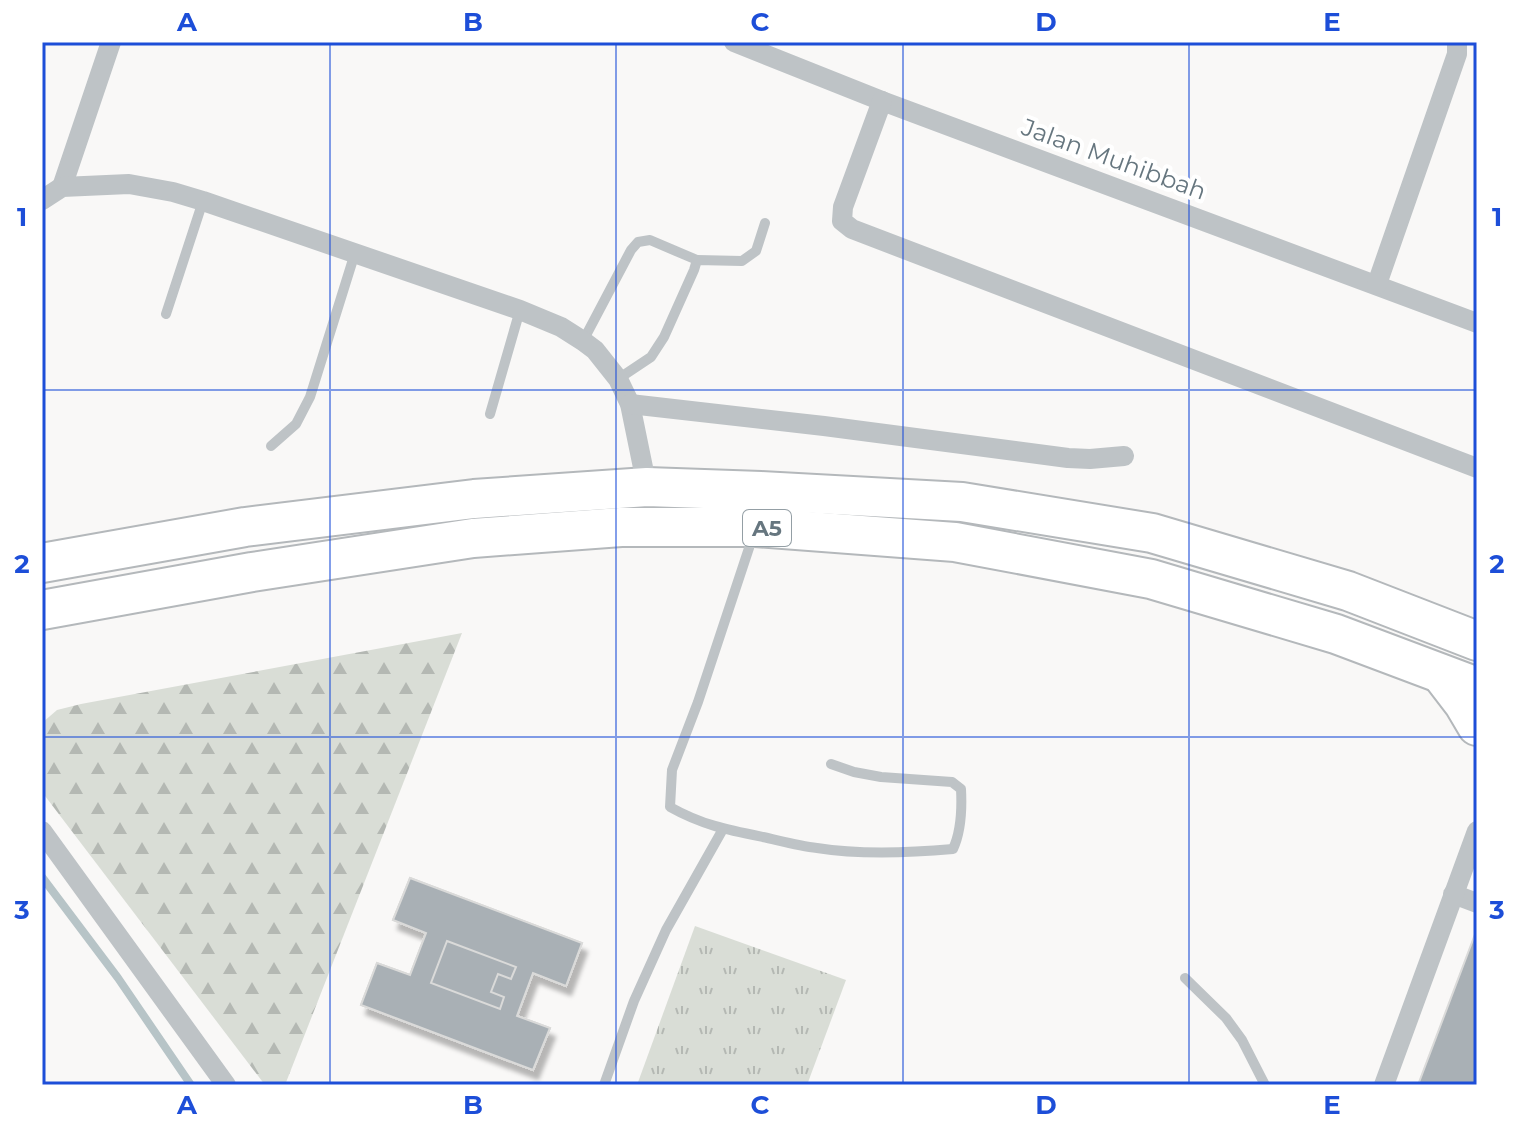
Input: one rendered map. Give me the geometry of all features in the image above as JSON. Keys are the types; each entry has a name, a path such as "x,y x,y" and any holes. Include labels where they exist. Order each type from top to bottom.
{"highway":[{"name":"A5","path":"42,563 245,527 474,499 647,487 761,491 962,502 1152,533 1348,591 1468,633"},
{"name":"A5","path":"43,611 252,572 473,538 621,527 756,527 955,542 1151,579 1336,634 1477,687"},
{"path":"1441,674 1477,726"}],"street":[{"path":"62,187 111,42"},
{"name":"Jalan Muhibbah","path":"734,42 882,101 1477,323"},
{"path":"1377,284 1457,54 1457,42"},
{"path":"882,101 843,207 842,221 852,229 1477,468"},
{"path":"42,200 62,187 129,184 173,192 520,310 561,327 595,350 618,379 630,404 647,487"},
{"path":"630,404 1068,458 1124,456"},
{"path":"42,831 226,1085"},
{"path":"1384,1085 1477,831"},
{"path":"1453,894 1477,903"}],"lane":[{"path":"166,314 203,201"},
{"path":"583,341 638,242 650,240 697,260 742,261 756,251 765,223"},
{"path":"271,446 296,424 310,397 355,253"},
{"path":"618,379 651,357 664,337 697,260"},
{"path":"490,414 520,310"},
{"path":"756,527 672,770 670,807 693,820 723,829 819,849 882,852 953,849 962,801 961,789 952,782 881,777 831,764"},
{"path":"604,1085 634,1001 666,930 723,829"},
{"path":"1185,978 1226,1018 1242,1040 1265,1085"}],"green space":[{"path":"462,633 285,1085 265,1085 42,792 42,723 57,710 81,704"},
{"path":"695,926 846,980 807,1085 637,1085"}],"building":[{"path":"410,878 582,943 566,986 533,973 517,1016 550,1028 533,1070 361,1005 377,963 410,975 426,933 393,920","holes":["447,941 516,967 511,979 498,974 491,992 504,997 500,1009 431,983"]},
{"path":"410,878 582,943 566,986 533,973 517,1016 550,1028 533,1070 361,1005 377,963 410,975 426,933 393,920"},
{"path":"1477,929 1477,1085 1418,1085"},
{"path":"447,941 516,967 511,979 498,974 491,992 504,997 500,1009 431,983"}],"waterway":[{"path":"42,877 118,978 191,1085"}]}
